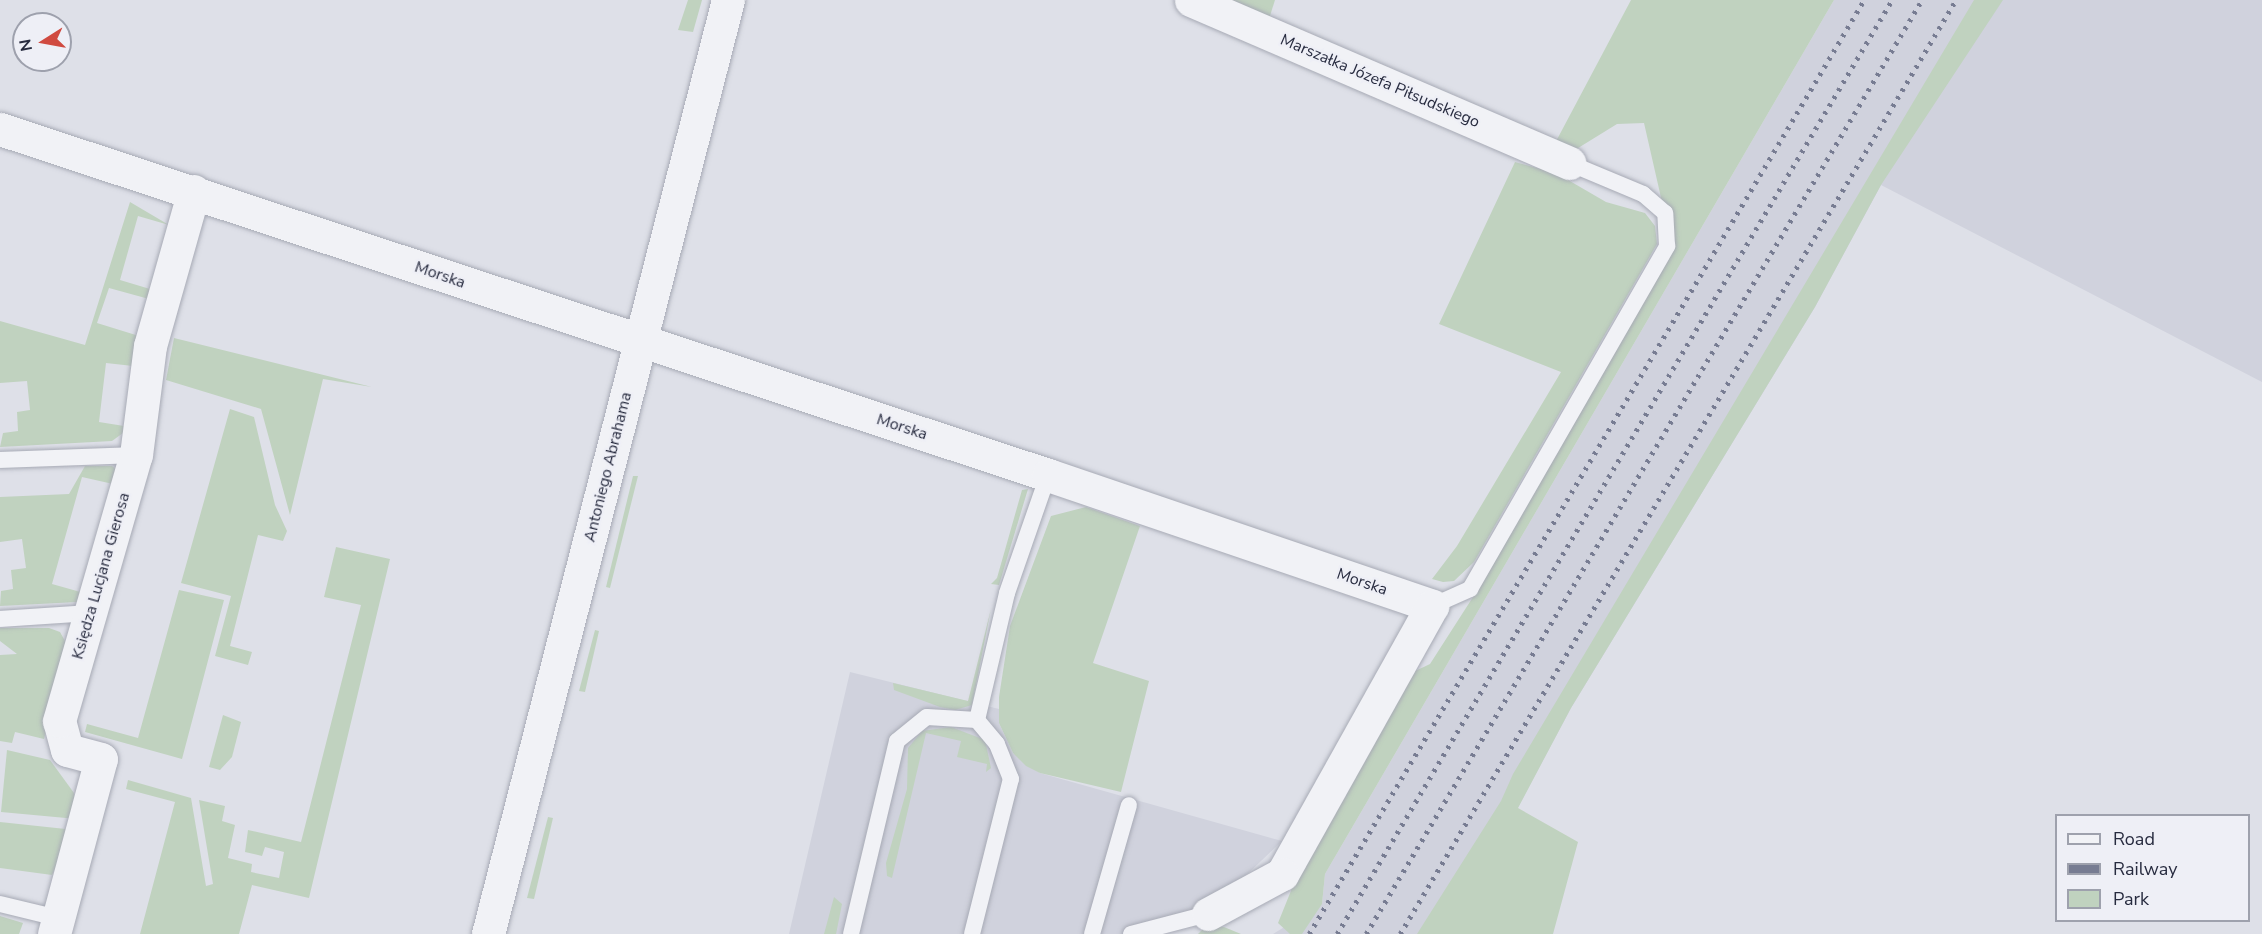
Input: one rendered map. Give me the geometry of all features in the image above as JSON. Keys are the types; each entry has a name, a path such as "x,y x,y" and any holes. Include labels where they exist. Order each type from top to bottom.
{"street":[{"name":"Antoniego Abrahama","path":"488,934 728,0"},
{"name":"Marszałka Józefa Piłsudskiego","path":"1191,0 1569,163"},
{"name":"Morska","path":"0,129 194,191 640,342 1048,475 1432,606"},
{"name":"Księdza Lucjana Gierosa","path":"56,926 101,759 68,750 59,721 136,455 150,346 194,191"},
{"path":"1209,914 1282,874 1432,606"}],"lane":[{"path":"1432,606 1470,589 1667,246 1665,213 1643,194 1569,163"},
{"path":"0,460 136,455"},
{"path":"977,720 1007,593 1048,475"},
{"path":"0,619 90,613"},
{"path":"851,934 897,741 927,717 977,720 997,744 1011,779 972,934"},
{"path":"1092,934 1129,805"},
{"path":"0,904 56,926"},
{"path":"1131,934 1209,914"}],"shaded area":[{"path":"1834,0 2262,0 2262,382 1881,185 1815,307 1571,708 1517,809 1433,934 1273,934 1322,904 1325,874"},
{"path":"850,672 999,709 999,723 1013,753 1040,773 1282,841 1194,925 1161,934 789,934"}],"green space":[{"path":"688,0 702,0 693,32 678,30"},
{"path":"1223,0 1275,0 1269,19"},
{"path":"1631,0 1834,0 1325,874 1322,904 1302,934 1290,934 1278,923 1303,861 1411,673 1430,664 1473,597 1675,241 1670,216 1662,202 1644,123 1617,124 1570,153 1553,147"},
{"path":"1974,0 2003,0 1881,185 1815,307 1571,708 1518,808 1578,842 1553,934 1417,934 1501,801 1513,774"},
{"path":"1515,162 1556,173 1606,202 1645,213 1655,226 1657,244 1474,562 1454,581 1443,582 1432,579 1457,546 1561,372 1439,324"},
{"path":"130,202 169,225 138,216 120,280 150,289 149,299 109,288 97,323 139,336 133,366 106,363 99,422 124,426 123,433 112,441 0,447 3,433 18,431 17,412 30,410 27,381 0,383 0,321 85,345"},
{"path":"174,338 372,387 323,379 290,515 261,409 166,380"},
{"path":"230,409 254,417 275,505 287,531 283,541 258,535 230,646 252,652 248,665 215,656 231,596 181,583"},
{"path":"85,466 112,466 116,469 113,484 82,477 52,584 84,593 77,602 0,606 1,591 13,589 11,570 26,568 22,539 0,542 0,497 69,494"},
{"path":"633,476 638,476 610,588 606,587"},
{"path":"1028,489 999,585 991,584 997,578 1022,490"},
{"path":"1086,507 1140,526 1093,663 1149,681 1121,792 1040,773 1026,766 1013,753 999,723 999,697 1010,626 1051,516"},
{"path":"336,547 390,559 309,898 252,885 239,934 140,934 175,802 126,789 128,780 191,798 206,886 213,884 199,800 225,806 222,821 235,825 228,858 252,864 251,872 279,878 284,852 265,847 262,856 245,852 248,830 301,842 361,605 324,597"},
{"path":"179,590 224,600 182,759 85,732 87,724 138,738"},
{"path":"991,609 972,705 955,710 940,707 894,690 893,683 968,701"},
{"path":"0,628 49,628 60,632 65,641 66,652 44,739 15,732 12,743 0,741 0,655 17,654 0,641"},
{"path":"595,630 599,631 585,692 579,691"},
{"path":"223,715 241,722 232,757 220,770 209,767"},
{"path":"951,727 985,740 991,768 986,772 987,764 957,757 961,741 926,733 892,878 887,876 886,863 907,789 908,748 922,731"},
{"path":"7,750 50,760 74,793 77,819 1,812"},
{"path":"548,817 553,818 534,899 527,898"},
{"path":"0,822 75,830 52,875 0,868"},
{"path":"834,897 842,904 836,934 824,934"},
{"path":"0,916 23,923 19,934 0,934"},
{"path":"1217,926 1241,934 1198,934 1205,927"}],"railway":[{"path":"1309,934 1864,0"},
{"path":"1337,934 1892,0"},
{"path":"1366,934 1922,0"},
{"path":"1400,934 1956,0"}]}
